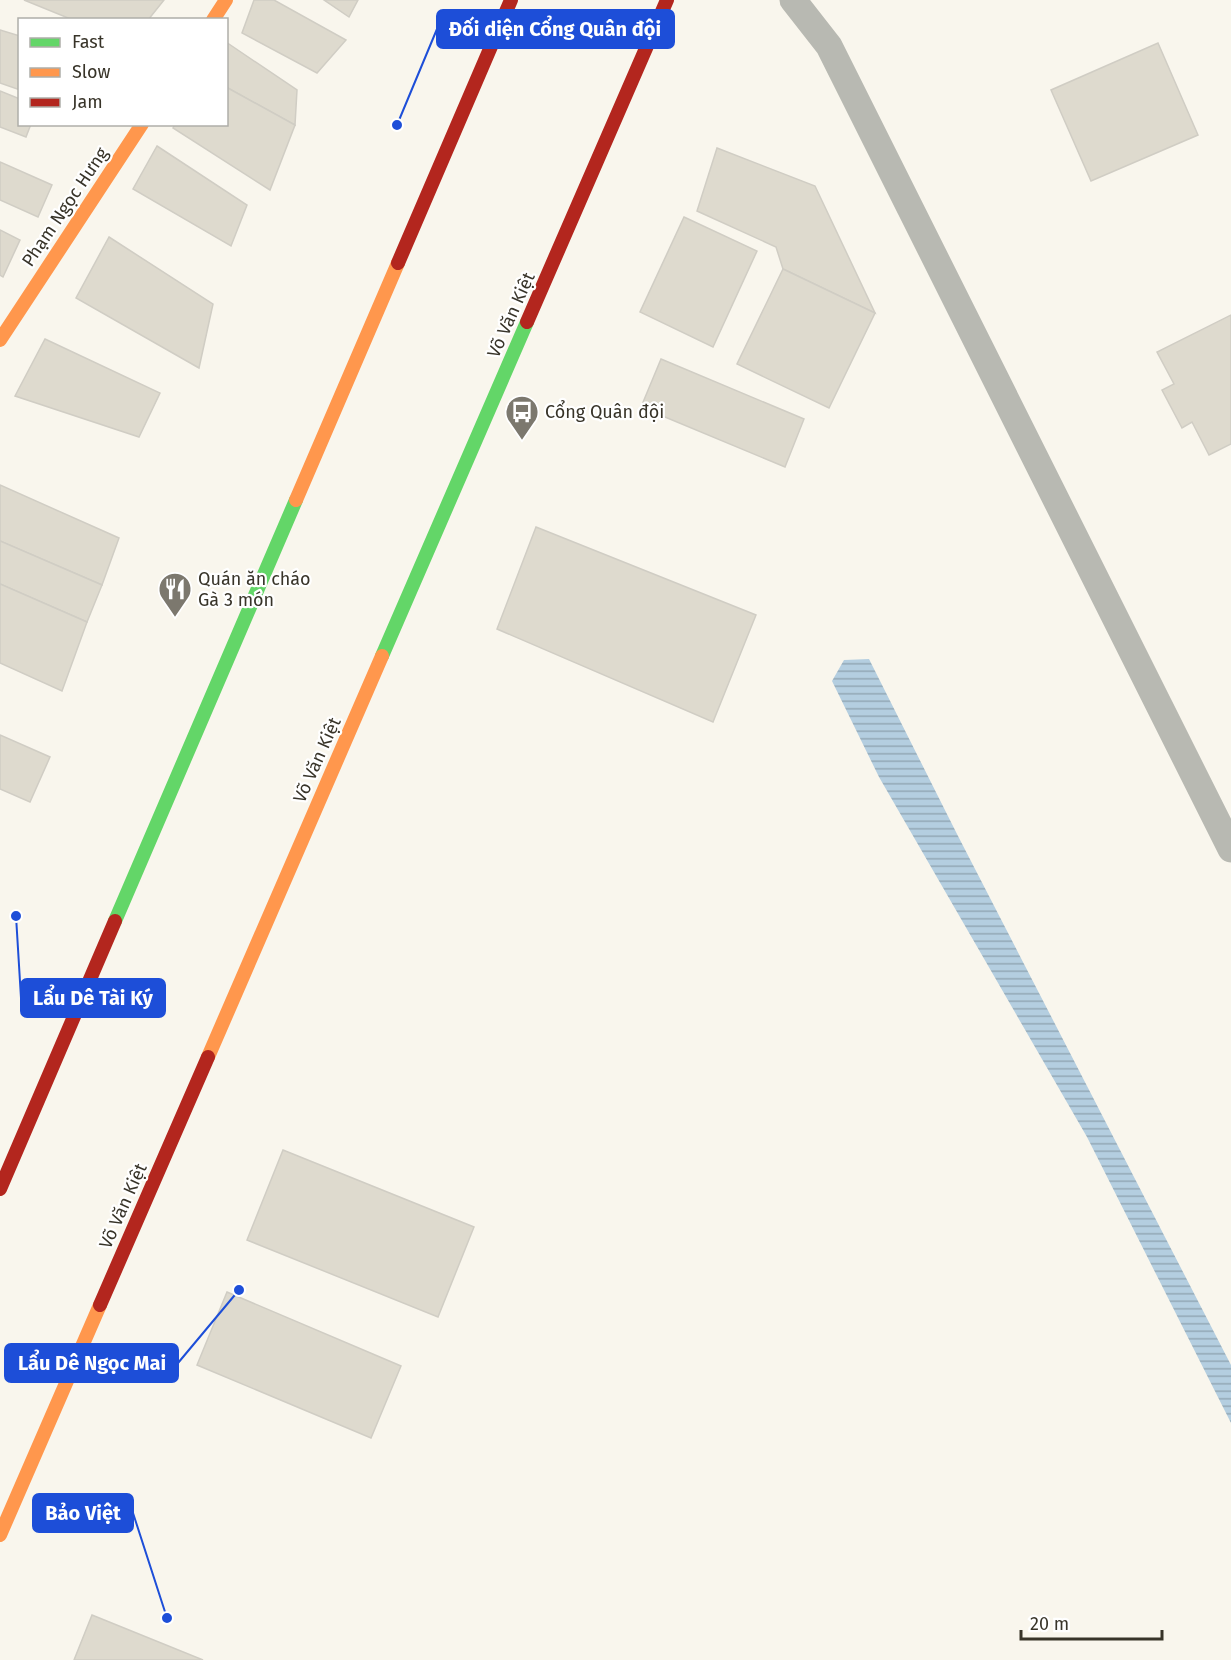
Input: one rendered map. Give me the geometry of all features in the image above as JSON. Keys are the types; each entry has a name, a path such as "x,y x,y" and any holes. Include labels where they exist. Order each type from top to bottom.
{"main road":[{"path":"214,18 226,0"},
{"path":"0,1190 511,0"},
{"name":"Võ Văn Kiệt","path":"0,1535 668,0"},
{"name":"Phạm Ngọc Hưng","path":"0,340 141,126"}],"lane":[{"path":"793,0 829,46 1231,849"}],"water":[{"path":"869,659 1231,1365 1231,1423 1087,1137 879,777 832,681 844,660"}],"building":[{"path":"24,0 164,0 150,18 68,18"},
{"path":"254,0 274,0 346,40 317,73 242,33"},
{"path":"324,0 358,0 349,17"},
{"path":"0,30 18,35 18,89 0,83"},
{"path":"228,43 297,90 295,125 228,88"},
{"path":"1158,43 1198,135 1091,181 1051,90"},
{"path":"228,88 295,125 270,190 173,128 174,126 228,126"},
{"path":"0,91 18,98 18,126 30,126 26,137 0,127"},
{"path":"157,146 247,205 231,246 133,189"},
{"path":"717,148 815,186 875,313 783,269 776,247 697,211"},
{"path":"0,162 52,185 38,217 0,200"},
{"path":"684,217 757,251 713,347 640,312"},
{"path":"0,230 20,240 3,277 0,275"},
{"path":"109,237 213,304 199,368 76,298"},
{"path":"783,269 875,313 829,408 737,364"},
{"path":"1231,315 1231,444 1209,455 1192,422 1182,428 1162,390 1174,384 1157,352"},
{"path":"45,339 160,393 139,437 15,396"},
{"path":"661,359 804,419 785,467 641,407"},
{"path":"0,485 119,538 102,585 0,541"},
{"path":"536,527 756,615 713,722 497,629"},
{"path":"0,541 102,585 87,622 0,584"},
{"path":"0,584 87,622 62,691 0,663"},
{"path":"0,735 50,757 30,802 0,789"},
{"path":"283,1150 474,1227 438,1317 247,1240"},
{"path":"227,1292 401,1366 371,1438 197,1365"},
{"path":"92,1615 203,1660 74,1660"}],"traffic: fast":[{"path":"382,656 527,322"},
{"path":"115,921 296,500"}],"traffic: slow":[{"path":"214,18 226,0"},
{"path":"0,340 141,126"},
{"path":"296,500 398,263"},
{"path":"208,1057 382,656"},
{"path":"0,1535 100,1305"}],"traffic: jam":[{"path":"398,263 511,0"},
{"path":"527,322 667,0"},
{"path":"0,1189 115,921"},
{"path":"100,1305 208,1057"}],"place":[{"name":"Đối diện Cổng Quân đội","path":"397,125"},
{"name":"Cổng Quân đội","path":"522,441"},
{"name":"Quán ăn cháo Gà 3 món","path":"175,618"},
{"name":"Lẩu Dê Tài Ký","path":"16,916"},
{"name":"Lẩu Dê Ngọc Mai","path":"239,1290"},
{"name":"Bảo Việt","path":"167,1618"}]}
